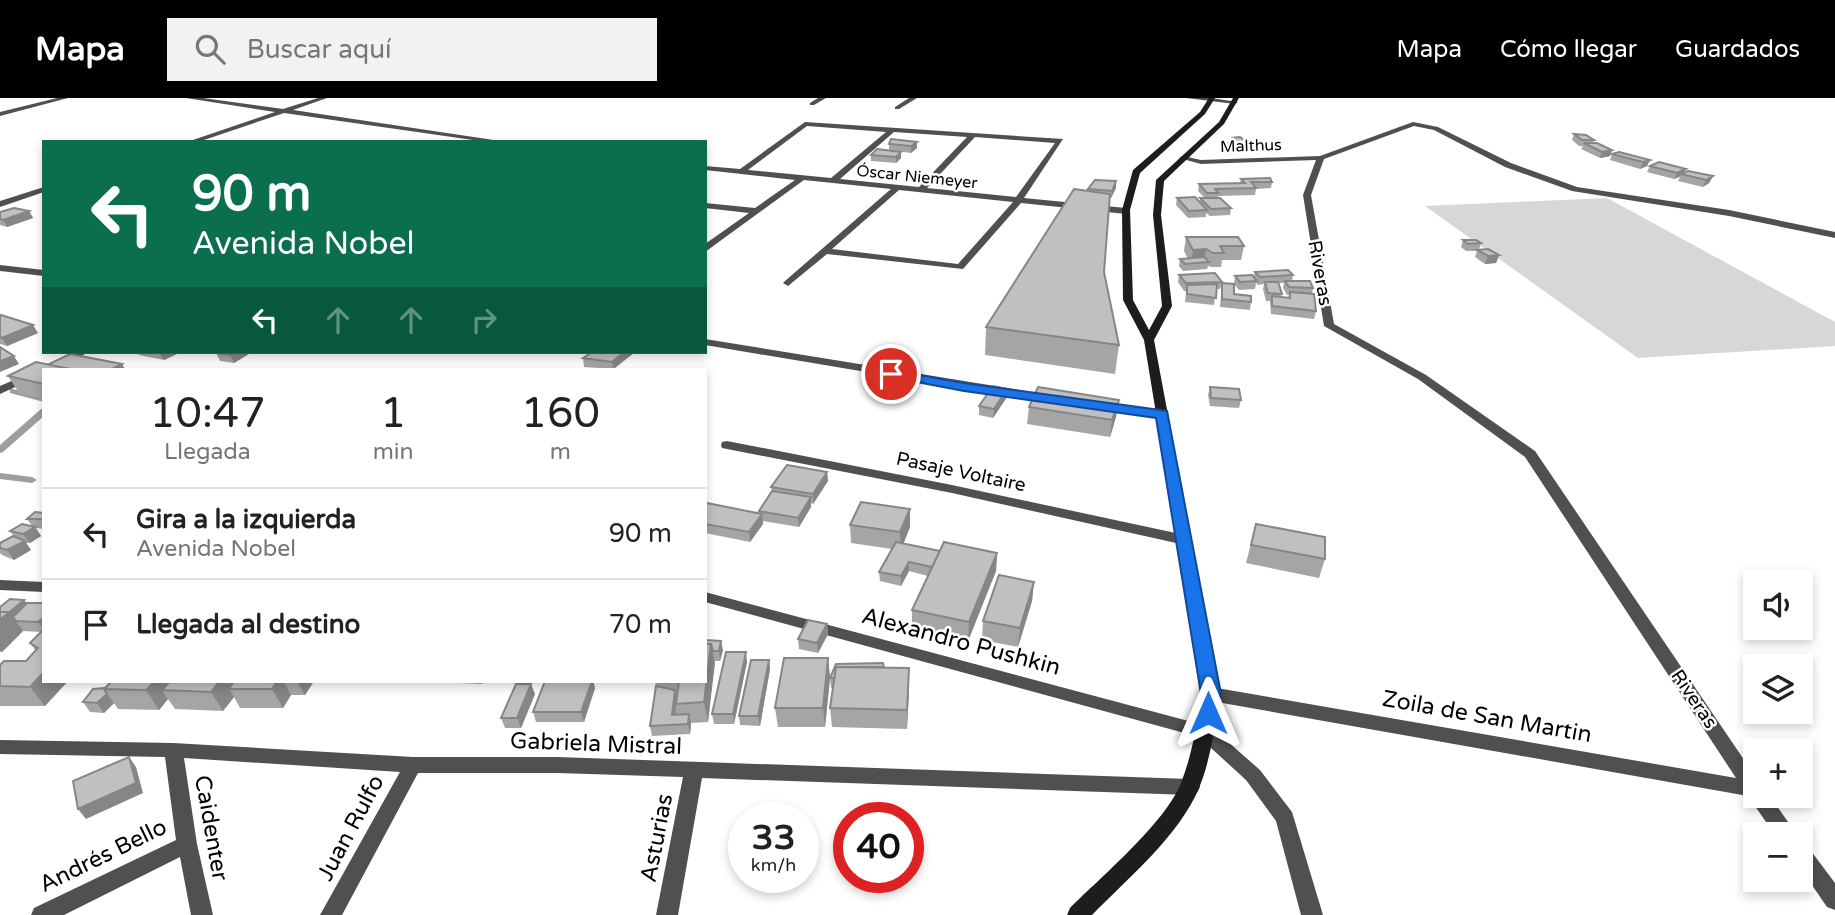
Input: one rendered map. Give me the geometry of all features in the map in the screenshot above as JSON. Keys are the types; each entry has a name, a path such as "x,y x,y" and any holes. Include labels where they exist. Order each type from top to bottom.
{"street":[{"path":"0,114 65,98"},
{"path":"189,98 490,140"},
{"path":"196,140 324,98"},
{"path":"812,104 822,98"},
{"path":"897,108 914,98"},
{"path":"1149,340 1167,306 1157,215 1160,180 1222,123 1236,100 1189,98"},
{"path":"1079,915 1169,822 1190,787 1205,732 1211,694 1149,340 1128,300 1126,211 1136,172 1203,113 1212,99"},
{"path":"741,172 805,124 1060,141 1018,201 960,267 825,251"},
{"path":"1321,158 1413,124 1436,128 1508,165 1575,189 1729,212 1835,235"},
{"path":"833,181 892,130"},
{"path":"920,191 973,135"},
{"name":"Malthus","path":"1182,158 1201,162 1321,158"},
{"name":"Riveras","path":"1321,158 1307,195 1329,326 1422,377 1530,454 1743,773"},
{"name":"Óscar Niemeyer","path":"707,168 1126,211"},
{"path":"707,248 802,178"},
{"path":"788,283 896,189"},
{"path":"0,204 42,190"},
{"path":"707,205 757,211"},
{"path":"0,268 42,273"},
{"path":"707,342 964,387 1057,400"},
{"path":"49,368 79,354"},
{"path":"0,390 42,371"},
{"path":"1083,404 1163,414"},
{"name":"Pasaje Voltaire","path":"727,445 952,489 1185,540"},
{"path":"0,585 42,587"},
{"name":"Alexandro Pushkin","path":"707,598 1205,732"},
{"name":"Zoila de San Martin","path":"1211,694 1743,790"},
{"path":"1205,732 1254,775 1285,818 1312,915"},
{"name":"Gabriela Mistral","path":"0,747 173,750 413,765 557,765 1190,787"},
{"name":"Caidenter","path":"173,750 187,844 202,915"},
{"name":"Juan Rulfo","path":"331,915 413,765"},
{"name":"Asturias","path":"667,915 694,771"},
{"name":"Andrés Bello","path":"42,915 187,844"},
{"path":"1813,870 1835,900"}],"shaded area":[{"path":"1607,198 1835,322 1835,346 1638,358 1425,206"}],"building":[{"path":"1574,134 1586,135 1594,140 1582,140"},
{"path":"1240,137 1252,145 1232,147 1228,143 1232,142 1232,138"},
{"path":"891,139 917,142 911,146 889,144"},
{"path":"1584,143 1597,143 1612,150 1602,152"},
{"path":"877,149 901,152 896,157 871,155"},
{"path":"1619,152 1650,160 1643,162 1612,154"},
{"path":"1659,162 1686,169 1677,173 1650,166"},
{"path":"1688,171 1713,176 1706,180 1681,174"},
{"path":"1270,178 1272,182 1251,182 1256,188 1215,189 1218,193 1207,193 1199,184 1245,183 1241,179"},
{"path":"1095,180 1116,181 1112,191 1088,189"},
{"path":"1074,189 1110,194 1104,272 1119,345 986,327"},
{"path":"1195,197 1207,210 1189,211 1177,198"},
{"path":"1200,198 1220,198 1231,208 1211,209"},
{"path":"14,208 29,211 0,219 0,212"},
{"path":"1186,237 1238,237 1244,246 1220,246 1224,253 1213,253 1206,249 1193,250"},
{"path":"1463,240 1476,240 1481,243 1468,244"},
{"path":"1488,249 1499,255 1488,256 1477,250"},
{"path":"1204,257 1209,262 1185,264 1180,259"},
{"path":"1288,270 1293,275 1260,277 1255,272"},
{"path":"1215,273 1222,282 1186,283 1179,275"},
{"path":"1252,275 1257,281 1240,282 1235,276"},
{"path":"1285,281 1310,281 1313,288 1289,287"},
{"path":"1265,282 1278,282 1282,294 1268,293"},
{"path":"1222,283 1234,284 1234,294 1251,296 1251,302 1222,299"},
{"path":"1217,284 1216,298 1187,294 1187,285"},
{"path":"1290,292 1314,294 1316,311 1272,306 1272,296 1290,298"},
{"path":"1,315 33,325 2,338"},
{"path":"0,347 14,356 0,361"},
{"path":"70,354 122,364 114,368 64,368 47,365"},
{"path":"589,354 622,354 612,362 583,358"},
{"path":"36,362 65,368 42,368 42,384 8,376"},
{"path":"993,386 1007,389 994,409 979,406"},
{"path":"1038,387 1119,400 1112,420 1029,407"},
{"path":"1210,387 1239,389 1241,400 1211,398"},
{"path":"787,465 827,472 813,494 771,487"},
{"path":"772,491 811,497 798,518 759,511"},
{"path":"861,502 910,509 900,532 850,525"},
{"path":"707,503 762,514 749,532 707,524"},
{"path":"35,512 42,513 42,519 27,519"},
{"path":"22,524 35,527 23,534 10,531"},
{"path":"1256,524 1325,537 1325,559 1251,545"},
{"path":"13,536 25,541 7,550 0,548 0,543"},
{"path":"896,542 940,551 932,567 909,562 901,576 879,572"},
{"path":"944,542 997,553 969,622 912,610"},
{"path":"999,575 1034,582 1020,628 983,621"},
{"path":"10,599 24,600 5,616 9,612 0,612 0,607"},
{"path":"27,603 42,603 42,619 38,622 16,621 13,617"},
{"path":"0,612 9,612 0,620"},
{"path":"808,620 827,624 817,643 798,639"},
{"path":"42,631 42,674 30,687 0,686 0,665 4,661 26,661 38,648 30,643"},
{"path":"707,640 721,641 719,651 713,651 711,644 707,644"},
{"path":"707,644 711,644 707,677"},
{"path":"726,652 746,652 733,714 712,714"},
{"path":"784,658 828,658 823,708 775,708"},
{"path":"751,660 769,660 758,716 739,716"},
{"path":"883,663 884,667 836,667 835,678 830,678 836,664"},
{"path":"836,667 909,668 907,710 830,708"},
{"path":"110,683 153,683 146,690 104,689"},
{"path":"168,683 218,683 211,692 162,690"},
{"path":"233,683 276,683 272,689 229,689"},
{"path":"544,683 591,683 581,712 533,712"},
{"path":"679,683 706,683 704,702 676,704"},
{"path":"516,684 531,684 517,718 501,718"},
{"path":"656,686 675,690 672,715 689,714 688,724 650,726"},
{"path":"105,688 107,694 97,703 83,702 93,689"},
{"path":"129,757 136,783 78,809 73,781"}],"waterway":[{"path":"13,391 42,399"},
{"path":"0,450 42,413"},
{"path":"0,476 32,480"}],"route":[{"path":"891,374 964,387 1163,414 1211,694 1208,713"}]}
